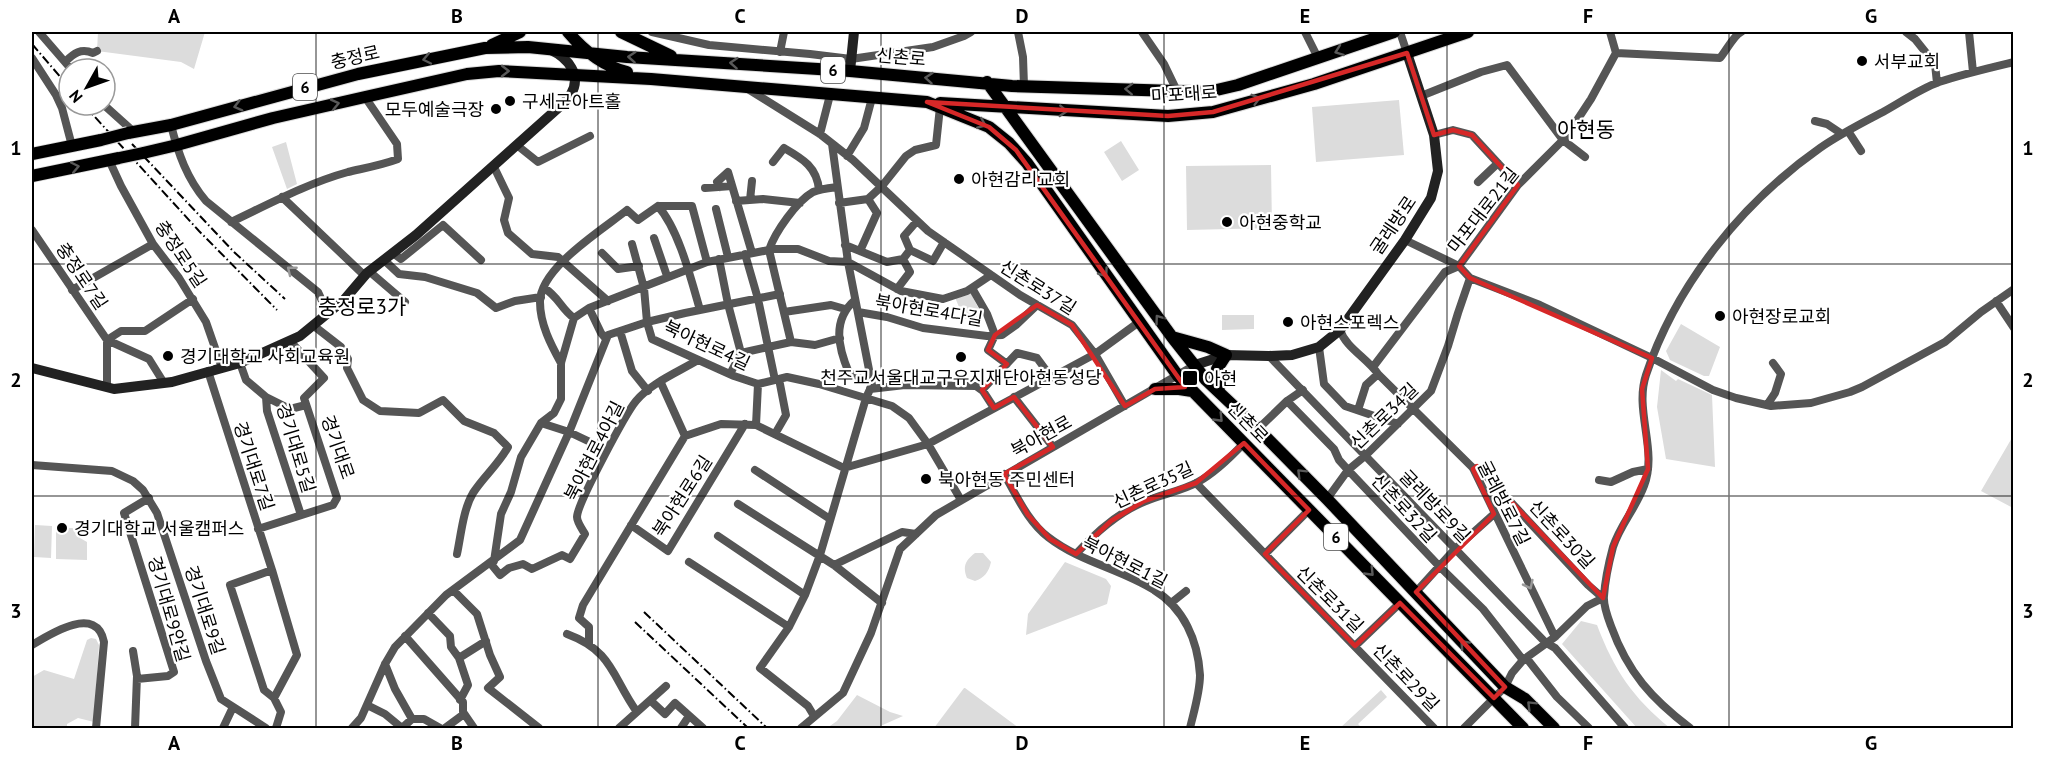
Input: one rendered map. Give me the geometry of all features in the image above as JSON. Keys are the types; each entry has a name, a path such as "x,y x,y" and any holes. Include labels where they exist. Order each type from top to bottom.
{"main road":[{"path":"485,48 520,32"},
{"path":"568,32 587,52 611,68 651,79"},
{"path":"621,32 678,59"},
{"path":"850,65 854,32"},
{"name":"마포대로","path":"987,82 1024,86 1208,92 1238,85 1394,32"},
{"name":"마포대로","path":"927,102 1168,116 1214,112 1314,84 1468,32"},
{"name":"충정로","path":"32,154 171,125 358,74 485,48 548,48 587,52"},
{"path":"32,368 114,389 164,382 240,363 290,341 314,327 344,300 367,274 518,146 571,94 574,74 570,64 564,57 548,48"},
{"name":"신촌로","path":"587,52 627,57 850,65 987,82 1172,338 1193,391 1524,729"},
{"name":"굴레방로","path":"1186,371 1226,355 1293,355 1319,347 1340,330 1405,240 1431,198 1437,171 1434,135 1407,53"},
{"name":"6","path":"32,176 177,146 273,118 467,74 499,71 651,79"},
{"name":"신촌로","path":"651,79 927,102 989,126 1016,150 1164,357 1206,380 1258,429 1505,687 1525,699 1554,729"},
{"path":"1172,338 1208,346 1226,355 1217,369 1218,392"},
{"path":"1158,387 1164,379 1164,357"},
{"path":"1158,387 1193,391"}],"street":[{"path":"39,32 60,57"},
{"path":"652,32 709,45 780,52 850,65 933,47 971,32"},
{"path":"780,52 784,32"},
{"path":"1018,32 1023,57 1024,86"},
{"path":"1142,32 1164,64 1177,91"},
{"path":"1305,32 1318,58"},
{"name":"굴레방로","path":"1400,32 1407,53"},
{"path":"1610,32 1616,53 1720,58 1738,32"},
{"path":"1906,32 1915,39 1935,64 1937,83"},
{"path":"1969,32 1972,72"},
{"path":"70,57 75,52 93,53 97,51"},
{"name":"마포대로21길","path":"1373,367 1445,272 1459,266 1518,185 1563,140 1591,99 1616,53"},
{"path":"32,58 63,108 72,146"},
{"name":"신촌로30길","path":"1473,468 1480,469 1588,585 1603,598 1619,530 1644,487 1648,469 1642,389 1652,358 1695,276 1734,226 1758,200 1820,148 1845,132 1937,83 2013,62"},
{"path":"1421,96 1481,72 1507,65 1563,140 1586,157"},
{"name":"신촌로37길","path":"747,88 820,134 944,242 1037,305 1072,325 1095,354 1125,406"},
{"path":"820,134 830,95"},
{"path":"231,222 282,197 347,172 381,166 398,159 397,144 365,97"},
{"path":"847,156 864,128 872,98"},
{"path":"839,203 868,200 906,156 915,150 936,145 940,107"},
{"path":"116,117 131,133"},
{"path":"1815,121 1845,132 1861,151"},
{"path":"171,125 181,159 194,188 231,222 318,292 328,314"},
{"path":"1434,135 1453,130 1472,135 1518,185"},
{"path":"518,146 538,162 590,136"},
{"path":"814,716 808,706 760,668 789,627 805,594 820,555 844,468 871,385 845,244 832,144"},
{"path":"773,162 784,147 798,156 819,177 819,190"},
{"name":"충정로5길","path":"114,159 121,186 153,244 193,299 206,322 222,368"},
{"path":"1478,182 1498,163"},
{"path":"494,167 509,198 504,220 508,233 532,254 558,257 608,301"},
{"path":"705,188 720,187 732,186 728,172 717,182 720,187"},
{"path":"750,200 752,182"},
{"name":"북아현로4길","path":"732,186 786,416 775,434"},
{"path":"791,342 769,250 772,239 805,198 819,190 837,187"},
{"path":"282,197 367,274 405,303"},
{"path":"736,201 763,198 800,203"},
{"path":"860,251 877,213 868,200"},
{"path":"658,206 666,215 688,269 700,310"},
{"path":"561,363 547,336 540,302 545,283 563,261 627,210 638,220 658,206 692,206 707,262"},
{"path":"716,209 728,257"},
{"path":"917,220 904,236 910,250 933,261 944,242"},
{"path":"389,257 400,259 443,225 481,260"},
{"name":"충정로7길","path":"32,230 107,340"},
{"path":"654,238 668,276"},
{"path":"1405,240 1459,266 1470,278 1540,305 1723,394 1767,405 1811,403 1850,392 1945,342 2013,289"},
{"path":"72,290 153,244"},
{"path":"632,244 644,288 647,322 780,294"},
{"path":"845,244 887,262 903,259 910,250"},
{"path":"492,562 502,510 511,492 521,457 541,423 554,413 561,399 561,363 574,318 589,308 707,262 769,250 798,249 830,261 848,262 897,289 920,296 944,299 972,288 991,275"},
{"path":"602,253 618,269 639,266"},
{"path":"389,257 399,274 425,277 477,293 496,308 515,301 541,297"},
{"path":"719,259 741,353 730,374"},
{"path":"897,289 910,272 903,259"},
{"name":"신촌로34길","path":"1327,499 1348,470 1431,391 1449,346 1470,278"},
{"path":"544,288 553,294 567,314 574,318"},
{"path":"972,288 987,314 995,336"},
{"path":"107,340 121,331 145,331 193,299"},
{"path":"855,300 842,312 839,327 842,356 849,373 871,385 976,386 982,390 994,408"},
{"path":"1996,301 2013,328"},
{"path":"784,312 831,305 845,309"},
{"name":"북아현로4다길","path":"858,312 950,333 995,336 1002,335 1016,325 1037,305"},
{"path":"352,729 361,718 395,647 453,590 520,540 569,432 606,339 589,308"},
{"name":"북아현로4길","path":"606,339 608,335 647,322 652,339 758,384 787,377 892,406 909,418 928,444 961,500"},
{"path":"844,468 928,444 1095,354 1139,322"},
{"path":"314,327 341,347 348,359 347,368 355,388 363,400 380,411 419,413 443,400 465,421 494,433 508,447 499,463 471,496 457,554"},
{"name":"굴레방로7길","path":"1340,330 1343,338 1414,408 1420,418 1473,468 1555,637"},
{"name":"북아현로4아길","path":"620,331 632,371 648,392"},
{"name":"북아현로4다길","path":"995,336 988,350 1007,364"},
{"path":"741,353 791,342 815,345 840,338"},
{"path":"107,340 149,359 164,382"},
{"path":"107,340 107,387"},
{"name":"경기대로","path":"258,529 333,505 338,498 304,399 324,378 290,341"},
{"path":"1319,347 1324,384 1345,406 1398,424"},
{"path":"982,390 1017,353 1037,358 1052,377"},
{"name":"굴레방로9길","path":"1269,356 1545,642 1555,648 1621,727"},
{"name":"북아현로4아길","path":"492,562 500,575 509,568 523,564 532,569 562,555 570,559 585,534 577,518 580,504 607,450 636,401 698,360"},
{"name":"경기대로5길","path":"240,363 246,380 266,398 267,411 301,515"},
{"path":"1767,405 1774,393 1780,374 1773,363"},
{"name":"경기대로7길","path":"208,371 297,655 274,698"},
{"name":"북아현로","path":"801,729 843,693 871,633 900,549 936,515 1186,371"},
{"path":"1358,410 1366,385 1378,374"},
{"path":"661,383 684,436"},
{"name":"북아현로4길","path":"756,425 758,384"},
{"path":"1303,390 1287,401 1334,449 1339,460 1348,470"},
{"path":"1014,397 1053,447"},
{"path":"266,398 290,409 306,405"},
{"name":"신촌로","path":"1258,429 1287,401"},
{"path":"541,423 569,432 607,450"},
{"name":"북아현로6길","path":"589,644 589,627 579,618 583,605 684,436 722,424 756,425 844,468"},
{"name":"북아현로6길","path":"632,525 668,551 745,424"},
{"name":"신촌로35길","path":"1076,554 1094,534 1144,501 1196,483 1216,471 1244,443"},
{"name":"경기대로9길","path":"32,465 112,471 133,481 149,498 157,513 206,661 221,699 266,729"},
{"path":"1599,480 1611,482 1633,472 1648,469"},
{"path":"755,470 830,519"},
{"name":"신촌로32길","path":"1348,470 1439,566"},
{"name":"북아현로1길","path":"1004,474 1037,528 1050,539 1076,554 1154,589 1171,603 1187,622 1195,646 1200,675 1190,728"},
{"name":"신촌로31길","path":"1196,483 1355,646 1400,603"},
{"name":"경기대로9안길","path":"137,679 168,676 174,672 124,514 149,498"},
{"path":"738,504 820,555 882,603"},
{"path":"1265,554 1309,510"},
{"path":"1416,592 1455,549 1494,514"},
{"path":"834,565 902,532 916,534"},
{"path":"718,536 805,594"},
{"path":"689,562 789,627"},
{"path":"1439,566 1483,609 1523,660 1528,660 1557,697 1589,729"},
{"path":"272,570 230,585 264,690 274,698 281,712 276,729"},
{"path":"453,590 477,614 500,677 488,688 539,729"},
{"path":"1171,603 1186,591"},
{"path":"1464,729 1505,687 1512,673 1523,660 1555,637 1587,606 1603,598 1609,621 1627,664 1667,711 1690,729"},
{"path":"428,613 450,636 451,647 459,658 468,685 460,700"},
{"path":"32,645 61,627 77,623 95,626 102,632 104,642 96,729"},
{"path":"567,634 602,653 637,712"},
{"path":"405,636 463,702 464,714 474,729"},
{"path":"459,658 486,641"},
{"name":"신촌로29길","path":"1355,646 1434,729"},
{"path":"133,651 137,679 135,729"},
{"path":"385,664 412,719"},
{"path":"619,729 666,686"},
{"path":"651,701 665,714 675,703 703,729"},
{"path":"367,705 385,714 402,728 412,719 424,719 443,729 464,714"},
{"path":"223,729 233,707"},
{"path":"681,729 689,716"}],"highlighted area":[{"path":"1407,53 1434,135 1453,130 1472,135 1518,185 1459,266 1470,278 1652,358 1642,389 1648,469 1613,547 1603,598 1477,466 1473,469 1494,514 1416,592 1505,687 1494,698 1400,603 1355,646 1265,554 1309,510 1244,443 1196,483 1144,501 1111,521 1076,554 1050,539 1028,515 1004,474 1053,447 1014,397 994,408 982,390 1007,364 988,350 995,335 1037,305 1072,325 1125,406 1155,389 1185,387 1016,150 989,127 927,102 1168,116 1213,112"}],"shaded area":[{"path":"98,32 205,32 194,69 181,62 97,51"},
{"path":"1399,100 1404,155 1316,162 1312,107"},
{"path":"1121,141 1139,170 1122,181 1104,152"},
{"path":"286,142 297,184 287,189 272,147"},
{"path":"1271,165 1272,228 1187,230 1186,166"},
{"path":"969,290 983,317 964,319 954,295"},
{"path":"1222,315 1254,315 1254,329 1222,330"},
{"path":"1681,324 1720,347 1709,376 1704,376 1670,360 1666,351"},
{"path":"1661,370 1676,381 1678,379 1712,395 1715,467 1666,459 1657,407"},
{"path":"2013,436 2013,508 1981,491"},
{"path":"35,525 52,526 51,558 34,557"},
{"path":"56,528 80,528 80,538 87,542 87,560 56,559"},
{"path":"975,553 983,553 991,562 986,574 975,581 967,578 965,567 967,561"},
{"path":"1065,562 1106,579 1111,586 1107,604 1026,635 1028,614"},
{"path":"1581,621 1597,625 1610,656 1626,682 1645,706 1670,728 1637,728 1562,644"},
{"path":"96,639 99,645 94,722 78,718 67,724 67,728 32,728 32,677 44,670 74,679 87,640"},
{"path":"965,688 1019,728 934,728"},
{"path":"1381,690 1387,697 1358,724 1362,728 1340,728"},
{"path":"857,695 903,716 876,728 827,728 837,721"}],"railway":[{"path":"32,44 57,73"},
{"path":"95,117 199,231 277,310"},
{"path":"132,144 234,252 285,299"},
{"path":"644,612 767,728"},
{"path":"635,622 748,728"}],"place":[{"name":"서부교회","path":"1862,61"},
{"name":"구세군아트홀","path":"510,101"},
{"name":"모두예술극장","path":"496,109"},
{"name":"아현감리교회","path":"959,179"},
{"name":"아현중학교","path":"1227,222"},
{"name":"아현장로교회","path":"1720,316"},
{"name":"아현스포렉스","path":"1288,322"},
{"name":"경기대학교 사회교육원","path":"168,356"},
{"name":"천주교서울대교구유지재단아현동성당","path":"961,357"},
{"name":"아현","path":"1190,378"},
{"name":"북아현동 주민센터","path":"926,479"},
{"name":"경기대학교 서울캠퍼스","path":"62,528"}],"district":[{"name":"아현동","path":"1586,129"},
{"name":"충정로3가","path":"362,306"}]}
